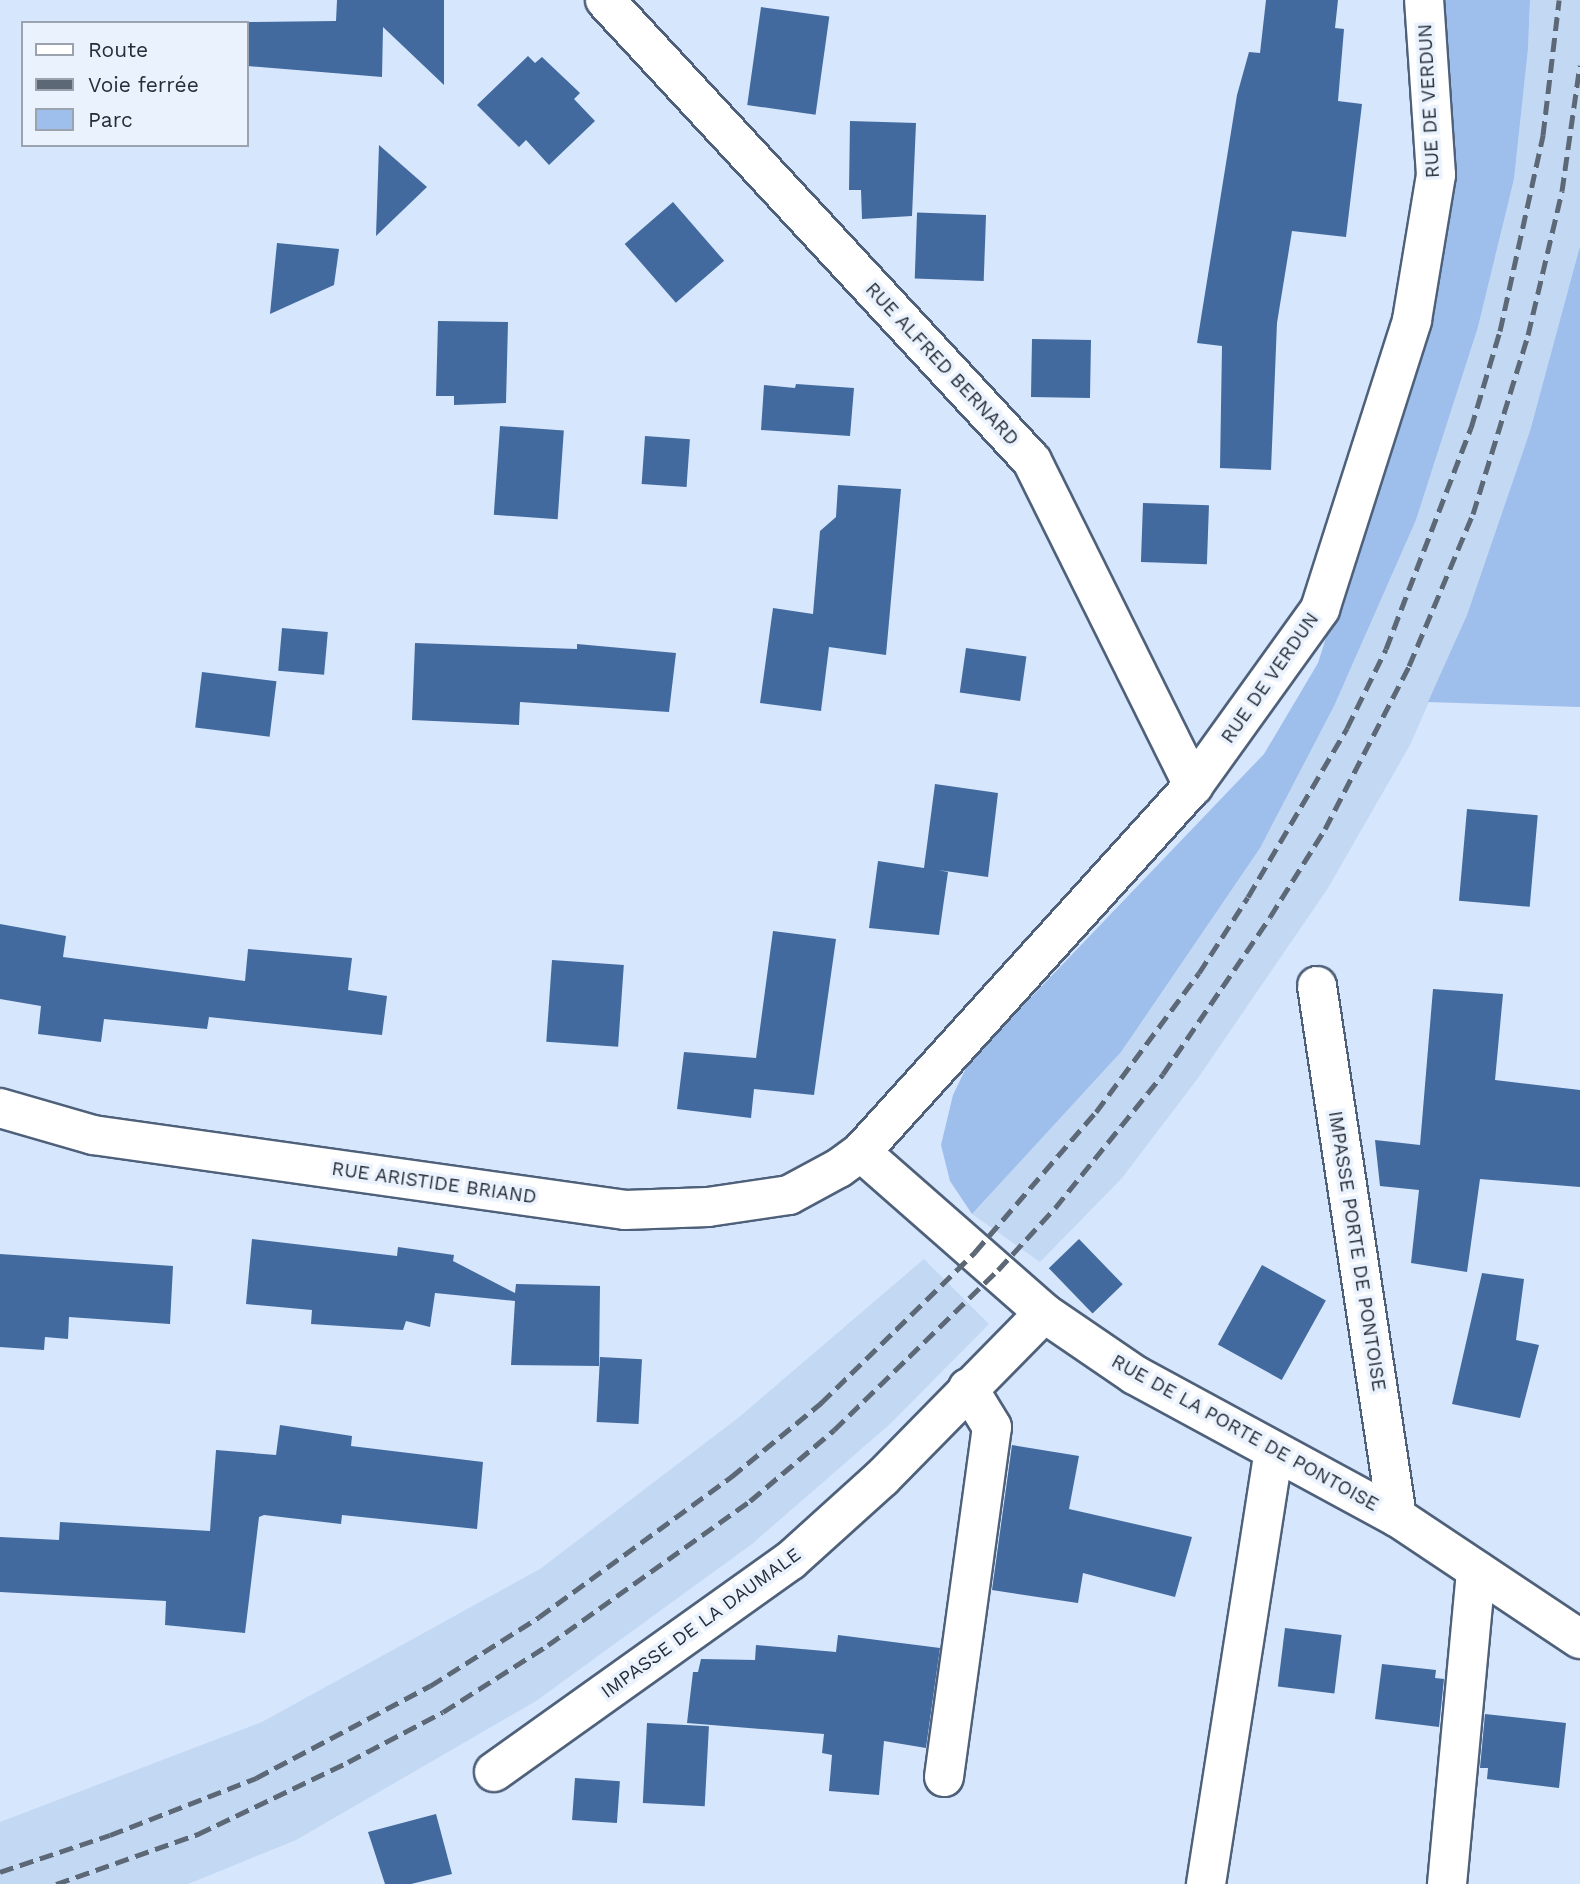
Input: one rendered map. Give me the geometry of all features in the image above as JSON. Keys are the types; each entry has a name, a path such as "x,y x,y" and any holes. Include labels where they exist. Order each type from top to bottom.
{"street":[{"name":"RUE ALFRED BERNARD","path":"605,0 1032,461 1193,786"},
{"name":"RUE DE VERDUN","path":"861,1152 1193,786 1320,609 1412,320 1436,175 1424,0"},
{"name":"IMPASSE PORTE DE PONTOISE","path":"1317,986 1397,1517"},
{"name":"RUE ARISTIDE BRIAND","path":"0,1108 93,1135 625,1210 708,1207 789,1195 839,1168 861,1152"},
{"name":"RUE DE LA PORTE DE PONTOISE","path":"861,1152 1044,1313 1135,1375 1397,1517 1580,1639"},
{"name":"IMPASSE DE LA DAUMALE","path":"494,1772 790,1561 882,1478 1044,1313"},
{"path":"944,1777 992,1427 968,1388"},
{"path":"1206,1884 1274,1451"},
{"path":"1447,1884 1476,1570"}],"shaded area":[{"path":"1530,0 1580,0 1580,246 1530,431 1467,615 1410,745 1328,888 1198,1078 1122,1178 1040,1262 972,1214 1121,1052 1335,704 1416,520 1478,327 1514,179 1528,49"},
{"path":"924,1259 989,1324 890,1424 752,1544 536,1701 296,1840 188,1884 0,1884 0,1822 262,1722 540,1569 738,1418"}],"green space":[{"path":"1437,0 1530,0 1528,49 1514,179 1478,327 1416,520 1335,704 1260,848 1121,1052 972,1214 950,1181 941,1145 953,1095 969,1062 1264,754 1318,663 1434,297"},
{"path":"1580,246 1580,707 1428,702 1467,615 1530,431"}],"building":[{"path":"337,0 444,0 444,85 383,27 382,77 248,66 248,22 336,21"},
{"path":"1266,0 1338,0 1335,28 1344,29 1338,101 1362,104 1346,237 1292,231 1277,323 1271,470 1220,468 1222,346 1197,343 1237,95 1249,52 1260,53"},
{"path":"761,7 829,17 816,115 747,105"},
{"path":"528,56 535,63 542,57 580,93 574,99 595,121 549,165 526,140 519,147 477,105"},
{"path":"850,121 916,123 912,216 862,219 861,190 849,190"},
{"path":"379,145 427,187 376,236"},
{"path":"673,202 724,261 676,303 625,244"},
{"path":"917,213 986,215 984,281 915,279"},
{"path":"277,243 339,249 334,285 270,314"},
{"path":"438,321 508,322 506,403 454,405 454,396 436,396"},
{"path":"1032,339 1091,340 1090,398 1031,397"},
{"path":"796,384 854,388 850,436 761,430 764,385 795,388"},
{"path":"500,426 564,430 558,519 494,515"},
{"path":"645,436 690,439 687,487 642,484"},
{"path":"838,485 901,489 886,655 829,647 821,711 760,703 773,608 813,614 820,531 836,517"},
{"path":"1143,503 1209,505 1207,564 1141,562"},
{"path":"282,628 328,632 324,675 278,671"},
{"path":"415,643 577,649 577,644 676,653 669,712 520,702 519,725 412,720"},
{"path":"966,648 1026,656 1020,701 960,693"},
{"path":"202,672 276,681 270,737 195,728"},
{"path":"935,784 998,793 988,877 938,870 948,872 939,935 869,928 878,861 924,868"},
{"path":"1467,809 1538,815 1530,907 1459,901"},
{"path":"0,924 66,936 63,957 245,981 248,949 352,958 348,990 387,996 382,1035 209,1017 207,1029 104,1019 101,1042 38,1034 41,1006 0,999"},
{"path":"773,931 836,939 814,1095 754,1089 751,1118 677,1109 684,1052 756,1058"},
{"path":"552,960 624,965 618,1047 546,1042"},
{"path":"1433,989 1503,994 1495,1080 1580,1090 1580,1187 1480,1179 1467,1272 1411,1263 1419,1190 1380,1186 1375,1140 1420,1145"},
{"path":"252,1239 397,1256 398,1247 454,1255 453,1261 515,1293 516,1284 600,1286 599,1366 511,1365 515,1301 435,1293 430,1327 406,1321 403,1330 311,1324 312,1310 246,1304"},
{"path":"1079,1239 1123,1284 1093,1313 1049,1268"},
{"path":"0,1254 173,1266 170,1324 69,1317 68,1339 45,1337 44,1350 0,1347"},
{"path":"1262,1265 1326,1300 1282,1380 1218,1345"},
{"path":"1482,1273 1524,1279 1516,1340 1539,1345 1520,1418 1452,1404"},
{"path":"600,1357 642,1359 639,1424 597,1422"},
{"path":"280,1425 352,1436 351,1446 483,1462 477,1529 342,1515 341,1524 264,1515 259,1517 245,1633 165,1625 166,1601 0,1592 0,1537 59,1540 60,1522 210,1531 216,1450 276,1455"},
{"path":"1012,1445 1079,1456 1069,1509 1192,1537 1175,1597 1083,1573 1078,1603 992,1590"},
{"path":"1285,1628 1342,1635 1334,1694 1278,1687"},
{"path":"838,1635 940,1648 926,1748 884,1741 879,1795 829,1791 832,1755 822,1753 824,1734 687,1723 693,1672 698,1672 701,1659 755,1660 756,1645 836,1652"},
{"path":"1382,1664 1436,1670 1435,1678 1444,1679 1439,1727 1375,1719"},
{"path":"1485,1714 1566,1723 1559,1788 1487,1779 1488,1768 1480,1768"},
{"path":"647,1723 709,1726 705,1806 643,1803"},
{"path":"575,1778 620,1781 617,1823 572,1820"},
{"path":"436,1814 452,1874 411,1884 385,1884 368,1832"}],"railway":[{"path":"0,1872 110,1835 256,1778 430,1686 539,1617 731,1477 821,1403 975,1252 1096,1112 1199,973 1248,897 1347,728 1386,649 1471,428 1500,331 1543,135 1559,0"},
{"path":"56,1884 198,1834 348,1762 443,1712 548,1645 750,1501 834,1430 998,1270 1055,1208 1163,1074 1270,917 1325,829 1409,666 1473,514 1528,335 1562,191 1580,65"}]}
